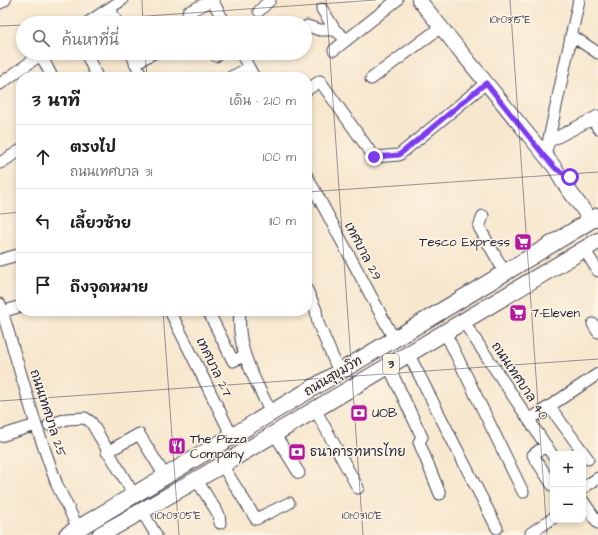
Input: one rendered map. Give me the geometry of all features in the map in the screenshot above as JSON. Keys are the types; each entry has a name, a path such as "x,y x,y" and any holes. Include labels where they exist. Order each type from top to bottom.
{"highway":[{"name":"ถนนสุขุมวิท","path":"75,533 165,476 596,220"},
{"name":"ถนนสุขุมวิท","path":"100,535 118,531 142,511 598,241"}],"main road":[{"path":"419,0 556,169 562,181 596,220"}],"street":[{"path":"0,3 5,0"},
{"path":"98,16 122,0"},
{"path":"191,16 188,12 213,0 221,16"},
{"path":"259,11 270,0"},
{"path":"334,50 397,0"},
{"path":"545,157 571,35 576,2"},
{"path":"110,8 114,16"},
{"path":"322,9 330,20 334,30 347,40"},
{"path":"372,79 441,27"},
{"path":"312,28 320,30 334,30"},
{"path":"571,35 598,53"},
{"path":"17,72 34,60"},
{"path":"45,60 50,72"},
{"path":"90,60 96,72"},
{"path":"134,60 140,72"},
{"path":"245,60 252,72"},
{"path":"0,84 16,73"},
{"path":"312,87 320,81 374,157 399,155 486,83"},
{"path":"548,142 596,121"},
{"path":"0,162 16,153"},
{"name":"เทศบาล 29","path":"312,185 394,339"},
{"path":"483,216 479,227 505,273"},
{"path":"584,249 598,271"},
{"path":"0,260 16,255"},
{"path":"312,301 316,310 318,323 339,372"},
{"path":"1,308 16,306"},
{"name":"ถนนเทศบาล 25","path":"1,308 4,332 56,485 75,533"},
{"name":"เทศบาล 27","path":"172,316 232,436"},
{"path":"210,316 233,361 244,356"},
{"path":"240,316 239,330 244,356 271,413"},
{"name":"ถนนเทศบาล 40","path":"463,321 550,451"},
{"path":"445,332 523,492"},
{"path":"408,354 497,528"},
{"path":"388,365 422,437 419,442 440,494"},
{"path":"529,420 597,378"},
{"path":"550,406 588,459"},
{"path":"315,409 358,488"},
{"path":"49,424 67,419 85,418 91,422 107,452 134,495"},
{"path":"0,436 36,425"},
{"path":"274,433 299,473"},
{"path":"107,452 138,434 165,476"},
{"path":"546,445 533,454 550,481"},
{"path":"222,465 256,519 290,503"},
{"path":"584,487 598,478"},
{"path":"196,479 219,515 220,523"},
{"path":"586,505 598,523"},
{"path":"142,511 156,535"},
{"path":"533,535 532,533 550,520"}],"place":[{"name":"Tesco Express","path":"523,242"},
{"name":"7-Eleven","path":"518,313"},
{"name":"UOB","path":"359,413"},
{"name":"The Pizza Company","path":"177,446"},
{"name":"ธนาคารทหารไทย","path":"297,452"}],"route":[{"path":"374,157 399,155 486,83 545,157 556,169 570,177"}]}
